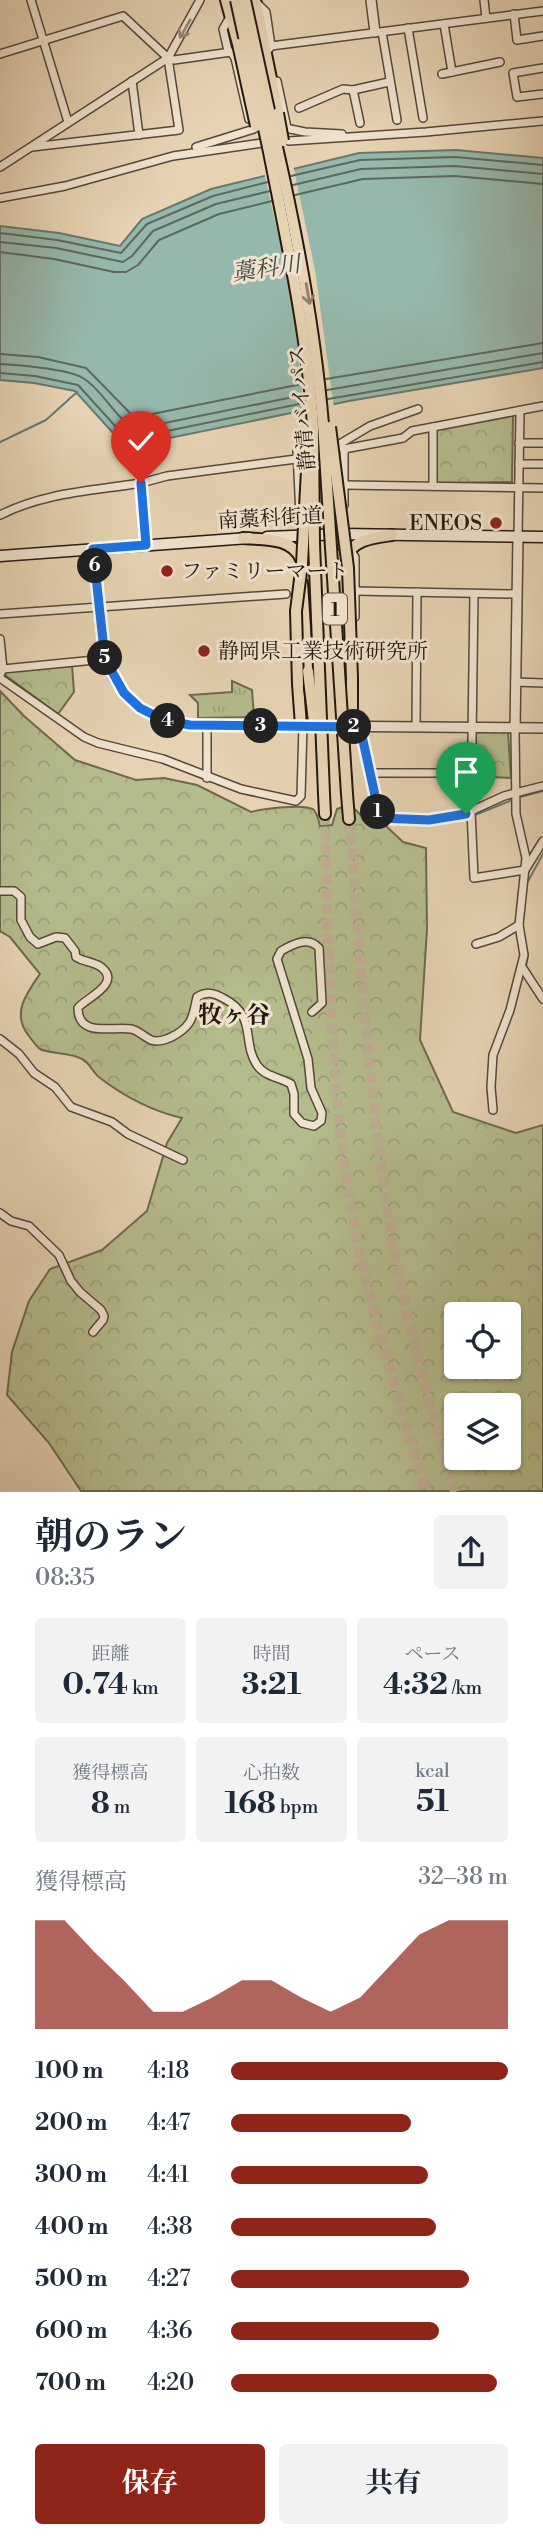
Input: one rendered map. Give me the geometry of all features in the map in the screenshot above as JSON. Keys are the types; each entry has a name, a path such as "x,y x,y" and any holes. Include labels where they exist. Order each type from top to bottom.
{"highway":[{"name":"1","path":"226,0 259,137 289,227"},
{"name":"静清バイパス","path":"236,0 289,227"},
{"name":"静清バイパス","path":"245,0 289,227 292,267 312,360 329,492 341,735 349,819"},
{"name":"1","path":"255,0 282,135 289,227"},
{"name":"1","path":"312,360 338,481 346,544 346,794"},
{"name":"1","path":"302,726 296,611 302,564 312,360"},
{"name":"静清バイパス","path":"312,360 314,557 325,814"},
{"name":"1","path":"300,534 308,671 324,794"},
{"name":"1","path":"342,534 348,675 356,727"},
{"path":"350,548 361,541 392,535"},
{"path":"243,538 285,543 296,551 301,559"},
{"name":"1","path":"343,562 350,548"}],"main road":[{"name":"南藁科街道","path":"0,556 300,534 543,537"}],"street":[{"path":"31,0 68,122"},
{"path":"0,167 168,58 200,0"},
{"path":"255,0 266,12 271,46 269,49 286,128 364,137"},
{"path":"370,0 397,120"},
{"path":"484,0 485,19"},
{"path":"271,46 543,11"},
{"path":"514,15 516,40 543,36"},
{"path":"0,54 123,16 168,58 174,60 232,51 249,119 285,115"},
{"path":"228,51 223,29 230,17"},
{"path":"444,24 452,72"},
{"path":"408,28 423,118"},
{"path":"31,148 179,130 168,58"},
{"path":"442,74 500,62"},
{"path":"543,68 513,73 517,97 543,94"},
{"path":"132,81 139,135"},
{"path":"299,108 343,89 354,90 389,82"},
{"path":"354,90 360,123"},
{"path":"289,141 543,121"},
{"path":"0,198 65,187 254,129"},
{"path":"173,156 262,143"},
{"path":"418,409 360,430 338,445 344,449 403,438 412,431 543,407"},
{"path":"493,1110 493,1055 522,967 523,949 519,925 525,870 524,846 516,814 514,727 520,411"},
{"path":"433,427 433,486"},
{"path":"519,443 543,443"},
{"path":"342,534 344,449"},
{"path":"300,534 296,459 297,451 304,450"},
{"path":"0,515 46,496 296,459"},
{"path":"519,464 543,464"},
{"path":"141,483 146,545"},
{"path":"344,485 543,488"},
{"path":"350,548 355,557 356,686 352,696"},
{"path":"93,549 105,659 124,693 140,708 172,722 208,726 543,728"},
{"path":"355,591 516,594"},
{"path":"416,726 417,592"},
{"path":"0,614 286,594"},
{"path":"474,594 471,773 474,878 525,870 543,841"},
{"path":"0,639 1,674"},
{"path":"1,674 105,659"},
{"path":"1,674 84,737 269,796 299,800 301,796 302,726"},
{"path":"515,682 543,683"},
{"path":"207,778 208,726"},
{"path":"356,727 380,818 429,820 460,816 515,793 543,786"},
{"path":"369,773 471,773"},
{"path":"0,891 14,891 21,897 21,920 30,937 38,944 56,937 65,938 75,951 76,957 83,962 100,966 105,971 104,987 78,1008 82,1022 97,1030 132,1029 149,1039 162,1040 178,1033 190,1023 197,997 204,993 228,1000 245,1020 257,1064 268,1075 291,1084 294,1114 302,1123 314,1126 321,1121 322,1113 312,1094 308,1059 276,959 281,951 302,942 311,942 319,948 321,1003 312,1012"},
{"path":"477,944 499,937 519,925"},
{"path":"522,967 543,999"},
{"path":"0,1039 19,1054 34,1073 55,1087 71,1107 112,1122 128,1134 183,1160"},
{"path":"0,1213 11,1221 29,1226 59,1255 80,1292 101,1310 104,1316 93,1332"}],"green space":[{"path":"513,415 512,482 435,483 437,429"},
{"path":"72,665 74,692 58,714 5,675 6,671"},
{"path":"232,681 252,690 254,717 198,718 198,703 190,695 232,692"},
{"path":"0,691 24,716 75,760 136,780 164,778 197,785 251,812 284,807 310,808 314,810 320,826 332,825 337,809 347,805 367,822 385,825 403,842 426,848 427,929 420,1040 453,1112 516,1133 543,1125 543,1491 81,1491 49,1443 7,1395 12,1352 29,1301 50,1269 102,1250 147,1211 167,1143 182,1118 129,1097 100,1078 82,1059 44,1051 37,1046 24,1028 21,1012 22,1004 40,974 10,937 0,931"},
{"path":"475,731 508,732 511,778 475,776"}],"water":[{"name":"藁科川","path":"456,150 543,158 543,368 349,401 131,446 113,433 75,391 0,380 0,226 59,233 120,246 142,219 211,189 359,153"}],"pier":[{"path":"293,165 315,270 334,408 304,414 294,306 264,172"}],"waterway":[{"path":"0,442 46,420 77,392"},
{"path":"520,797 543,791"},
{"path":"475,815 512,800"},
{"path":"384,823 437,823 469,817"},
{"path":"527,883 543,854"},
{"path":"526,947 526,966 530,972"}],"tunnel":[{"path":"325,814 333,1049 348,1189 372,1304 426,1492"},
{"path":"349,819 368,1048 389,1219 411,1330 455,1492"}],"place":[{"name":"ENEOS","path":"496,523"},
{"name":"ファミリーマート","path":"167,571"},
{"name":"静岡県工業技術研究所","path":"204,651"}],"district":[{"name":"牧ヶ谷","path":"234,1015"}],"route":[{"path":"141,483 146,545 93,549 105,659 130,700 148,713 180,724 360,727 380,818 429,820 466,814"}]}
